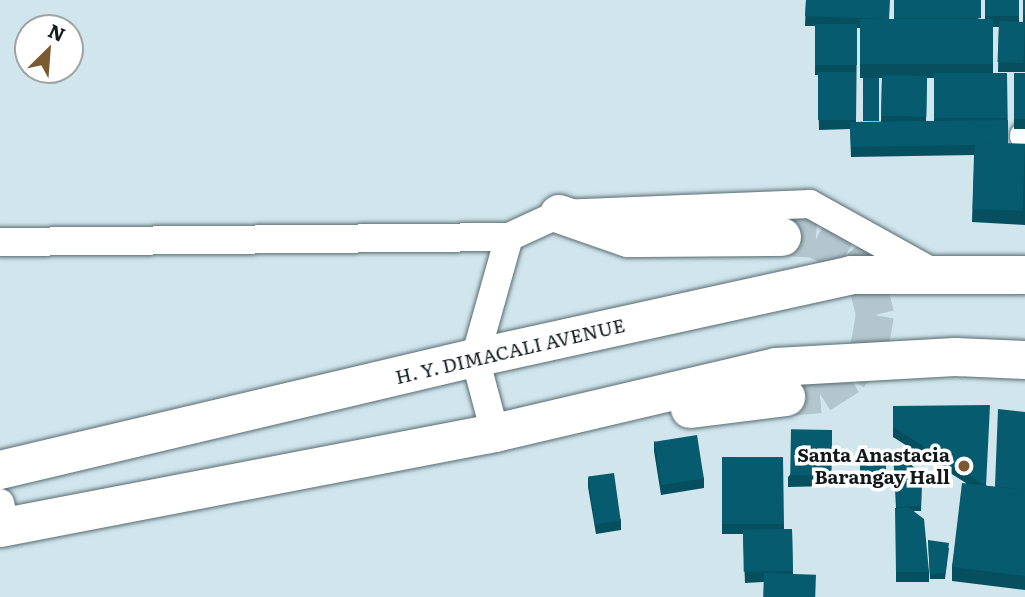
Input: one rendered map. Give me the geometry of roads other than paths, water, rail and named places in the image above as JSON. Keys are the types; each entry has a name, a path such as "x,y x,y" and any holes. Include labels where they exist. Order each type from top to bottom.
{"street":[{"path":"0,242 509,237 559,214 810,204 939,275"},
{"path":"559,214 628,238 782,237"},
{"path":"495,433 475,358 509,237"},
{"name":"H. Y. DIMACALI AVENUE","path":"0,470 475,358 851,275 1025,275"},
{"path":"2,519 495,433 776,367 955,357 1025,360"},
{"path":"580,412 633,417 786,397"}],"tunnel":[{"path":"782,237 816,239 846,255 867,282 875,315 869,349 849,376 820,394 786,397"}],"place":[{"name":"Santa Anastacia Barangay Hall","path":"964,466"}]}
